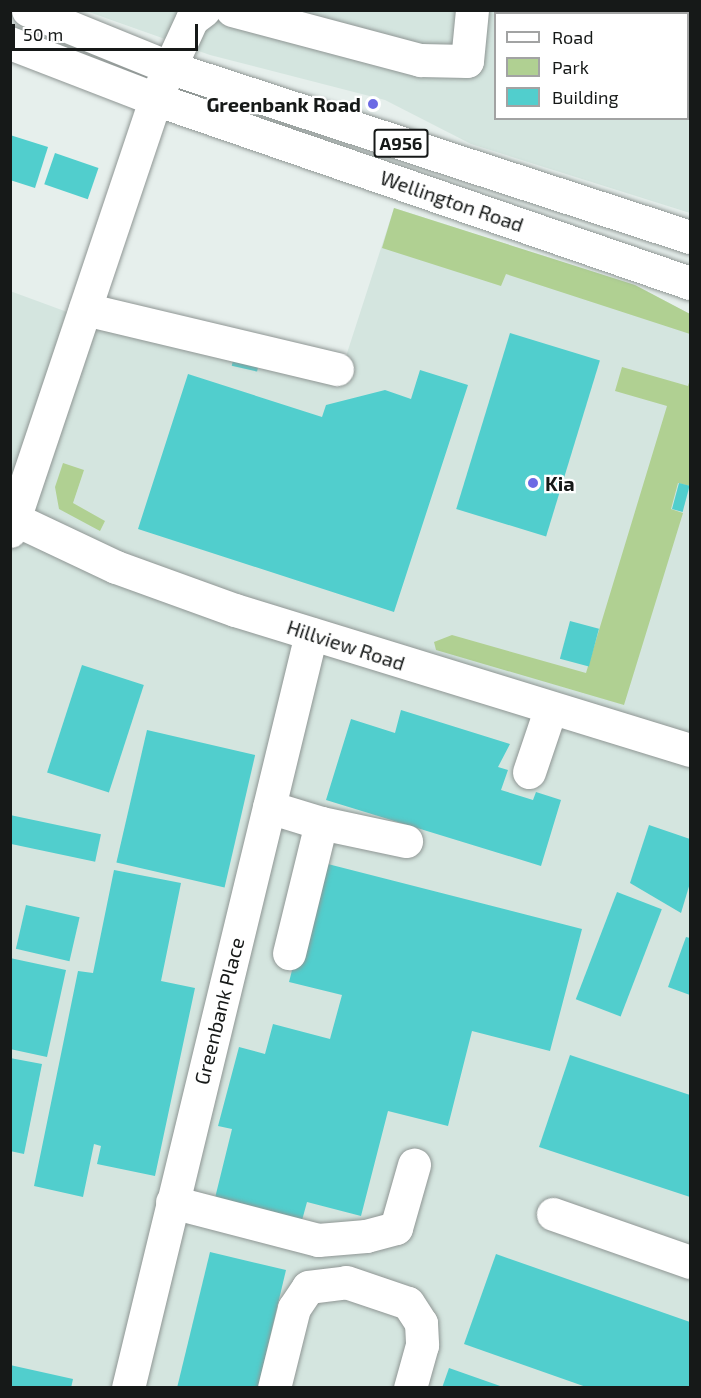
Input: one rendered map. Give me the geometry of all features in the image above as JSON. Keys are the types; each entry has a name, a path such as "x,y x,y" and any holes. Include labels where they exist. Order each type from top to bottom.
{"street":[{"name":"Wellington Road","path":"28,10 171,69 690,237"},
{"path":"12,522 155,99 171,69 192,19 204,10"},
{"path":"232,10 420,60 467,61 472,10"},
{"name":"Wellington Road","path":"10,43 155,99 690,283"},
{"path":"85,309 338,369"},
{"name":"Hillview Road","path":"12,522 116,567 311,634 550,710 690,750"},
{"name":"Greenbank Place","path":"128,1388 311,634"},
{"path":"529,772 550,710"},
{"path":"269,807 321,823 406,841"},
{"path":"289,953 321,823"},
{"path":"172,1202 318,1240 366,1236 396,1228 414,1165"},
{"path":"553,1214 690,1262"},
{"path":"274,1388 294,1308 308,1287 346,1282 408,1303 420,1323 422,1345 410,1388"}],"shaded area":[{"path":"86,11 690,11 690,213 471,144 385,100 210,55"},
{"path":"394,208 635,285 690,314 690,1387 11,1387 10,291 108,327 338,381"}],"green space":[{"path":"394,208 635,285 690,314 690,334 506,274 501,286 382,248"},
{"path":"622,367 688,386 690,379 690,486 678,483 671,509 683,513 624,705 436,650 434,642 452,635 586,673 667,406 615,391"},
{"path":"63,463 84,470 73,503 105,521 100,531 59,509 55,487"}],"building":[{"path":"531,10 587,10 587,12 531,12"},
{"path":"10,135 48,147 35,188 10,180"},
{"path":"55,153 98,168 88,199 44,184"},
{"path":"510,333 600,360 546,536 456,509"},
{"path":"234,356 259,362 257,372 232,366"},
{"path":"420,370 468,385 394,612 138,529 188,374 322,417 326,405 385,390 411,399"},
{"path":"679,483 690,486 683,512 672,509"},
{"path":"570,621 599,629 589,666 560,659"},
{"path":"82,665 144,685 109,793 47,772"},
{"path":"401,710 510,744 498,767 508,770 501,790 533,800 536,792 561,800 541,866 326,800 351,719 395,733"},
{"path":"147,730 255,755 225,887 116,863"},
{"path":"10,815 101,834 95,862 10,844"},
{"path":"649,825 690,839 690,883 681,913 630,883"},
{"path":"320,862 582,929 550,1051 472,1031 448,1126 388,1111 361,1216 307,1202 301,1224 214,1202 232,1129 218,1126 239,1047 265,1054 273,1024 330,1039 342,995 289,982"},
{"path":"114,870 181,883 161,981 195,988 155,1176 97,1164 101,1146 94,1144 83,1197 34,1186 78,971 93,973"},
{"path":"617,892 662,909 621,1017 576,999"},
{"path":"26,905 80,917 69,961 16,949"},
{"path":"686,937 690,938 690,995 668,987"},
{"path":"10,958 66,970 47,1057 10,1049"},
{"path":"570,1055 690,1095 690,1197 539,1147"},
{"path":"10,1058 42,1064 24,1154 10,1151"},
{"path":"210,1252 286,1270 258,1388 177,1388"},
{"path":"496,1254 690,1322 690,1388 589,1388 464,1344"},
{"path":"10,1365 73,1379 71,1388 10,1388"},
{"path":"449,1368 503,1387 503,1388 442,1388"}],"place":[{"name":"Greenbank Road","path":"373,104"},
{"name":"Kia","path":"533,483"}]}
